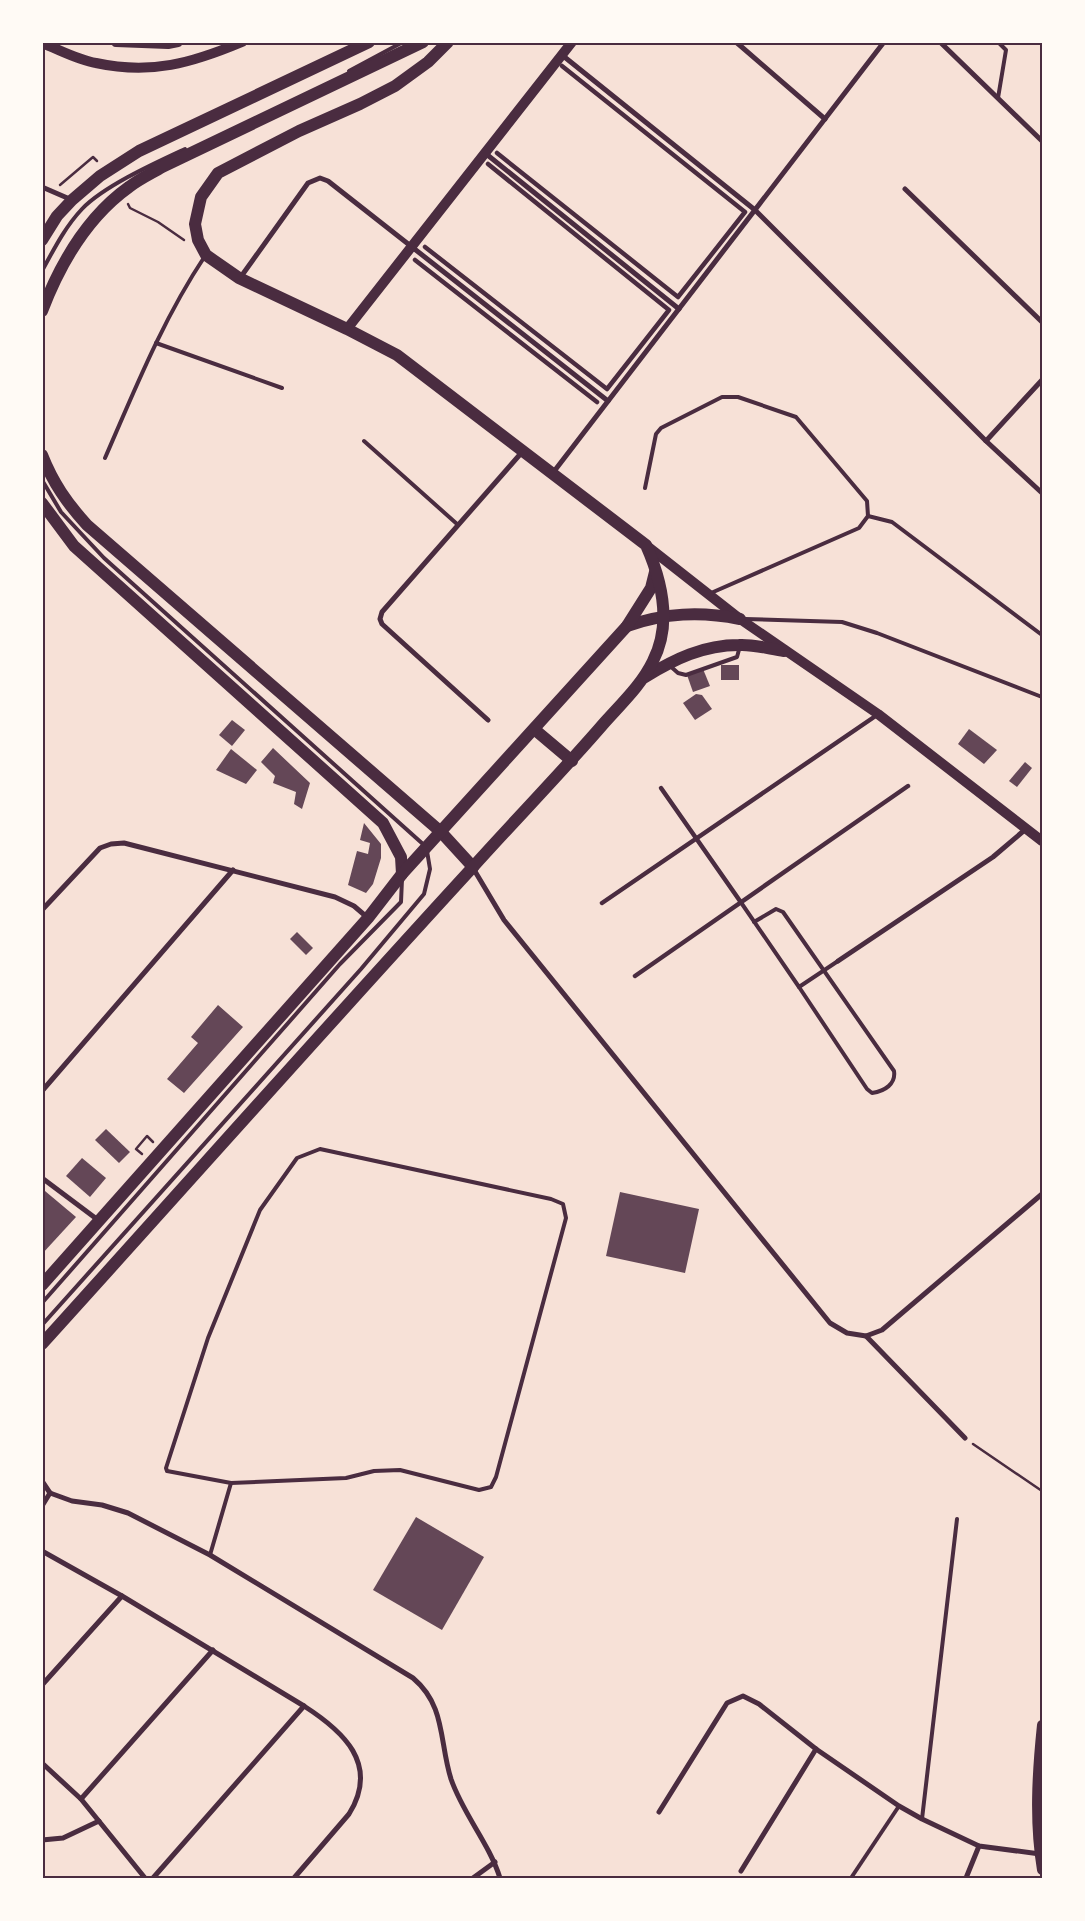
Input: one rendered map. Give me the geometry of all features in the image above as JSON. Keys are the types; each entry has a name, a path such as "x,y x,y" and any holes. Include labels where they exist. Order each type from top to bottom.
{"main road":[{"path":"116,42 178,42"},
{"path":"42,43 96,63 129,67 168,67 194,62 242,42"},
{"path":"42,240 57,216 72,200 100,176 139,151 369,42"},
{"path":"42,312 71,250 96,216 129,187 162,167 424,42"},
{"path":"448,42 428,62 395,86 299,131 218,173 201,197 195,224 198,240 206,255 239,278 398,355 740,619 878,714 1028,828 1042,841"},
{"path":"347,329 572,42"},
{"path":"42,455 50,475 65,501 86,525 440,832 473,866"},
{"path":"42,503 74,546 383,824 401,857 402,874"},
{"path":"42,1344 473,866 572,760 643,678 654,659 661,638 664,615 662,593 646,545"},
{"path":"42,1285 101,1222 368,918 402,874 626,626 651,588 655,572"},
{"path":"626,626 664,615 702,613 740,619"},
{"path":"643,678 675,659 711,647 740,644 784,651"},
{"path":"534,729 572,760"},
{"path":"1042,1725 1037,1772 1042,1870"}],"street":[{"path":"736,42 825,119"},
{"path":"552,474 884,42"},
{"path":"940,42 1042,142"},
{"path":"562,55 755,210 986,440 1042,493"},
{"path":"498,153 678,297 745,212 562,66"},
{"path":"486,153 679,309"},
{"path":"425,247 607,389 669,310 488,164"},
{"path":"239,278 308,183 320,178 328,181 608,400"},
{"path":"42,186 72,200"},
{"path":"905,189 1042,322"},
{"path":"415,260 597,402"},
{"path":"986,440 1042,380"},
{"path":"488,720 382,624 380,619 382,612 457,524 523,451"},
{"path":"602,903 878,714"},
{"path":"635,976 740,901 908,786"},
{"path":"661,788 740,901"},
{"path":"838,961 993,857 1028,828"},
{"path":"42,910 100,848 111,844 124,843 335,897 354,906 368,918"},
{"path":"473,866 504,920 830,1323 847,1333 866,1336 882,1330 1042,1194"},
{"path":"42,1091 232,870"},
{"path":"42,1178 101,1222"},
{"path":"866,1336 965,1438"},
{"path":"42,1481 50,1493 72,1501 102,1505 128,1513 210,1555 413,1678 427,1691 438,1714 444,1752 457,1794 495,1862 500,1878"},
{"path":"42,1506 50,1493"},
{"path":"42,1552 122,1596 304,1706 330,1723 347,1740 356,1756 360,1788 356,1802 349,1814 294,1878"},
{"path":"42,1685 122,1596"},
{"path":"81,1799 213,1650"},
{"path":"659,1812 727,1703 743,1696 759,1704 816,1749 899,1806 979,1846 1040,1854"},
{"path":"153,1878 304,1706"},
{"path":"742,1871 816,1749"},
{"path":"42,1763 81,1799 146,1878"},
{"path":"42,1840 63,1838 99,1821"},
{"path":"966,1878 979,1846"},
{"path":"473,1878 495,1862"}],"lane":[{"path":"205,140 299,96 403,42"},
{"path":"998,42 1006,50 998,98"},
{"path":"42,271 60,237 83,208 124,179 188,148"},
{"path":"104,458 156,343 187,282 206,255"},
{"path":"156,343 282,388"},
{"path":"645,488 656,434 661,428 722,397 738,397 796,417 867,501 868,516 859,528 709,594"},
{"path":"364,441 457,524"},
{"path":"42,480 61,512 104,558 427,847 430,869 424,894 361,969 42,1326"},
{"path":"868,516 892,522 1042,635"},
{"path":"740,619 842,622 877,633 1042,697"},
{"path":"668,664 678,673 686,675 737,657 740,644"},
{"path":"42,1303 340,964 401,902 402,874"},
{"path":"740,901 754,922 799,987 867,1089 872,1093 892,1084 895,1078 894,1071 780,909 754,922"},
{"path":"799,987 838,961"},
{"path":"320,1149 551,1199 563,1204 566,1218 496,1477 491,1487 479,1490 400,1470 374,1471 346,1478 232,1483 171,1473 166,1468 208,1338 260,1210 297,1158 320,1149"},
{"path":"210,1555 232,1483"},
{"path":"922,1818 957,1519"},
{"path":"851,1878 899,1806"}],"path":[{"path":"53,191 71,173 93,157"},
{"path":"130,208 158,222 206,255"},
{"path":"136,1149 147,1136"},
{"path":"965,1438 1042,1491"}],"building":[{"path":"721,665 739,665 739,680 721,680"},
{"path":"703,669 710,686 693,692 687,675"},
{"path":"696,694 702,695 712,709 695,720 683,703"},
{"path":"232,720 245,730 232,746 219,735"},
{"path":"969,729 997,750 984,764 958,744"},
{"path":"273,748 310,783 302,809 294,804 296,792 273,783 275,776 261,762"},
{"path":"231,749 257,770 246,784 216,770"},
{"path":"1025,762 1032,768 1017,787 1009,781"},
{"path":"364,823 381,844 381,858 373,884 366,893 348,885 357,851 368,854 370,843 360,840"},
{"path":"297,932 313,948 306,955 290,939"},
{"path":"218,1005 243,1027 184,1093 167,1079 198,1043 191,1037"},
{"path":"106,1129 130,1152 119,1163 95,1140"},
{"path":"82,1158 106,1178 90,1197 66,1176"},
{"path":"45,1191 76,1217 42,1254 42,1194"},
{"path":"620,1192 699,1209 685,1273 606,1256"},
{"path":"416,1517 484,1557 442,1630 373,1590"}]}
